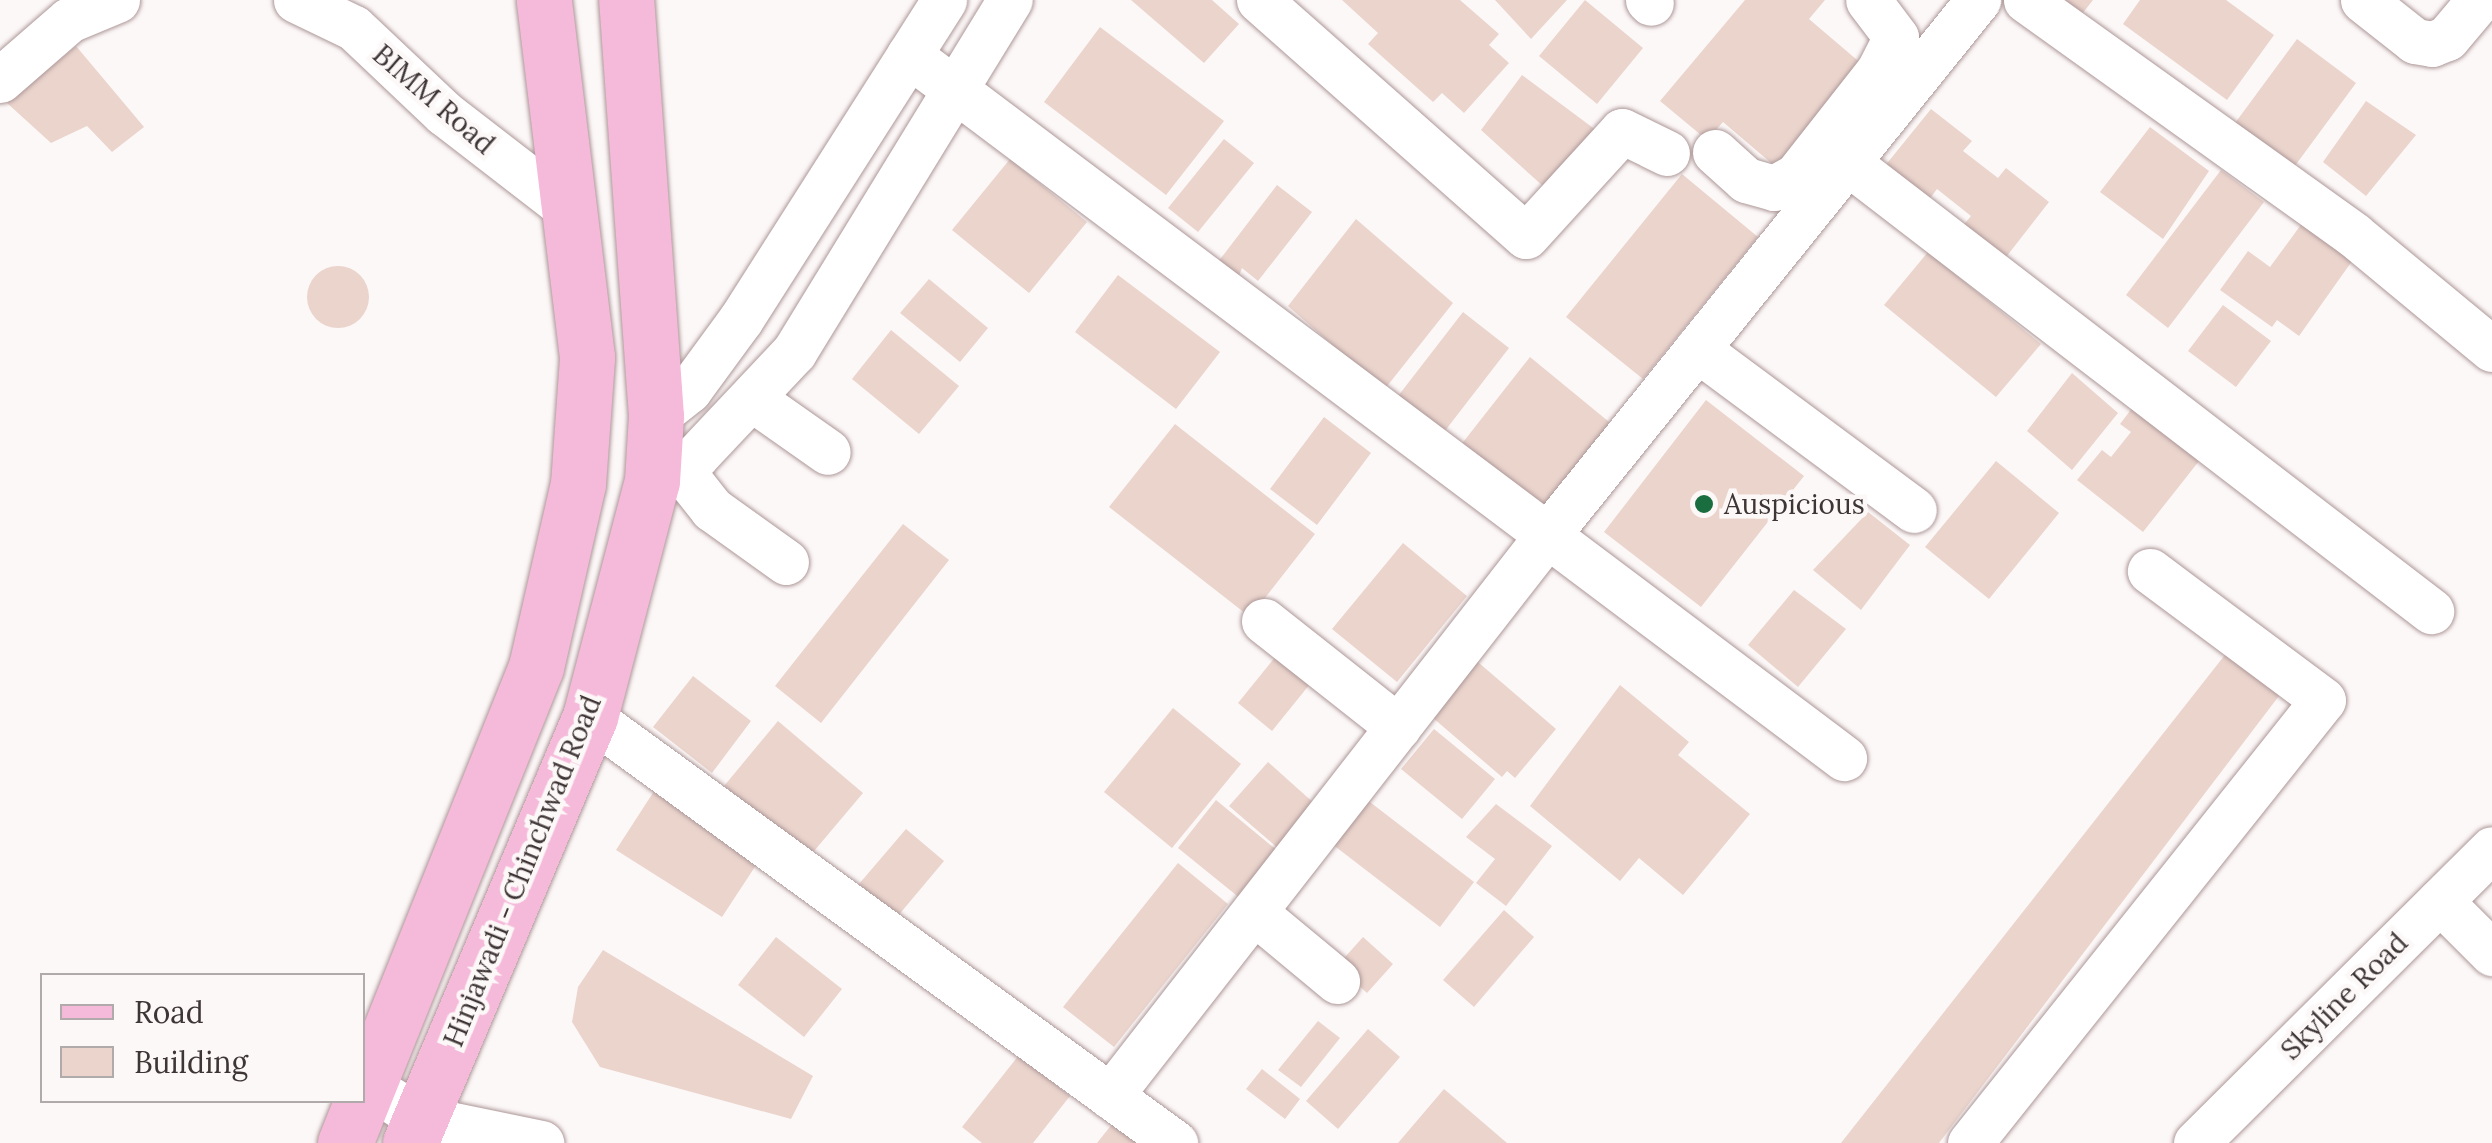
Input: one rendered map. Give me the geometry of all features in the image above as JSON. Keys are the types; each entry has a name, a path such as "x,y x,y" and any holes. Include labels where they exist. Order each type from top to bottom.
{"main road":[{"path":"365,1096 536,667 578,484 587,357 544,0"},
{"name":"Hinjawadi - Chinchwad Road","path":"415,1130 590,717 665,474 656,416 626,0"},
{"path":"345,1143 362,1103"}],"street":[{"path":"0,80 69,20 117,0"},
{"name":"BIMM Road","path":"296,0 354,28 444,114 567,208"},
{"path":"656,416 689,390 741,318 944,0"},
{"path":"786,562 665,474 754,400 794,352 1010,0"},
{"path":"1259,0 1526,236 1622,131 1667,153"},
{"path":"1715,152 1746,180 1774,188 1842,151 1896,38 1868,0"},
{"path":"1110,1096 1696,349 1842,151 1978,0"},
{"path":"2026,0 2354,235 2492,350"},
{"path":"2363,0 2415,42 2447,38 2479,0"},
{"path":"910,55 1545,538 1844,758"},
{"path":"1842,151 2431,611"},
{"path":"1696,349 1914,510"},
{"path":"754,400 828,452"},
{"path":"1970,1143 2323,700 2150,571"},
{"path":"1264,621 1398,727"},
{"path":"590,717 1175,1143"},
{"name":"Skyline Road","path":"2196,1143 2492,849"},
{"path":"2440,901 2492,952"},
{"path":"1254,912 1338,980"},
{"path":"369,1086 415,1130 542,1143"}],"building":[{"path":"1131,0 1212,0 1239,24 1204,63"},
{"path":"1342,0 1460,0 1499,34 1489,45 1509,63 1464,113 1442,93 1433,102 1368,44 1378,33"},
{"path":"1495,0 1567,0 1531,39"},
{"path":"1585,0 1643,48 1597,104 1539,56"},
{"path":"1745,0 1825,0 1809,19 1870,71 1784,174 1723,122 1707,140 1660,101"},
{"path":"2044,0 2093,0 2075,23"},
{"path":"2140,0 2226,0 2274,35 2227,100 2123,24"},
{"path":"1100,27 1224,121 1166,195 1044,102"},
{"path":"2297,39 2356,83 2283,182 2224,138"},
{"path":"76,46 144,127 112,152 87,126 51,143 7,103"},
{"path":"1522,75 1608,139 1554,196 1481,130"},
{"path":"2366,101 2416,135 2366,196 2323,162"},
{"path":"1931,109 1972,141 1963,151 1998,178 2006,168 2049,202 2003,261 1961,228 1971,216 1937,189 1928,201 1884,167"},
{"path":"2150,127 2209,171 2163,239 2100,192"},
{"path":"1224,139 1254,163 1198,232 1168,208"},
{"path":"1010,159 1087,222 1029,293 952,230"},
{"path":"2221,170 2264,202 2168,328 2126,295"},
{"path":"1682,174 1758,237 1643,379 1566,317"},
{"path":"1277,185 1312,212 1258,281 1242,268 1238,278 1218,262"},
{"path":"2311,211 2362,247 2299,336 2277,320 2272,327 2220,290 2248,251 2270,267"},
{"path":"1356,219 1453,303 1384,390 1288,306"},
{"path":"1928,252 2041,344 1996,397 1884,305"},
{"path":"338,266 360,275 369,297 360,319 338,328 316,319 307,297 316,275"},
{"path":"1118,275 1220,352 1176,409 1075,332"},
{"path":"929,279 988,328 960,362 900,313"},
{"path":"2223,305 2271,341 2236,387 2188,351"},
{"path":"1463,312 1509,348 1441,436 1395,400"},
{"path":"891,330 959,386 919,434 852,379"},
{"path":"1530,357 1614,426 1539,519 1453,455"},
{"path":"2072,373 2118,413 2072,470 2027,431"},
{"name":"Auspicious","path":"1706,400 1804,476 1701,607 1604,532"},
{"path":"2136,403 2203,456 2143,532 2077,480 2102,450 2111,457 2131,432 2120,424"},
{"path":"1324,417 1371,453 1317,525 1270,489"},
{"path":"1175,424 1315,534 1250,617 1109,507"},
{"path":"1996,461 2059,513 1989,599 1925,547"},
{"path":"1868,512 1910,545 1861,610 1813,570"},
{"path":"903,524 949,560 821,723 775,686"},
{"path":"1403,543 1467,596 1397,682 1332,629"},
{"path":"1794,590 1846,629 1798,687 1748,645"},
{"path":"2228,651 2285,688 1939,1143 1841,1143"},
{"path":"1276,656 1310,684 1272,731 1238,703"},
{"path":"1472,657 1556,729 1515,778 1507,771 1502,777 1426,712"},
{"path":"693,676 751,721 712,773 653,727"},
{"path":"1620,685 1689,742 1678,755 1750,814 1683,895 1639,858 1620,881 1530,806"},
{"path":"1173,708 1241,764 1172,848 1104,792"},
{"path":"778,721 863,793 809,857 724,786"},
{"path":"1434,729 1495,779 1462,819 1401,769"},
{"path":"1268,762 1325,813 1287,856 1229,806"},
{"path":"658,785 764,853 722,917 616,850"},
{"path":"1366,799 1474,882 1440,927 1332,844"},
{"path":"1216,800 1279,852 1241,899 1178,848"},
{"path":"1496,804 1552,846 1506,906 1476,883 1495,859 1466,837"},
{"path":"906,829 944,861 897,917 859,884"},
{"path":"1178,863 1228,904 1114,1047 1063,1007"},
{"path":"1504,910 1534,937 1474,1007 1443,980"},
{"path":"776,937 842,989 804,1037 738,985"},
{"path":"1363,937 1393,964 1367,993 1337,966"},
{"path":"603,950 813,1076 791,1119 600,1067 572,1022 578,987"},
{"path":"1318,1021 1340,1038 1301,1087 1278,1070"},
{"path":"1368,1029 1400,1057 1338,1129 1306,1101"},
{"path":"1019,1055 1070,1096 1033,1143 982,1143 962,1127"},
{"path":"1262,1069 1300,1099 1285,1119 1246,1089"},
{"path":"1444,1089 1507,1143 1398,1143"},
{"path":"1113,1123 1137,1143 1097,1143"}],"place":[{"name":"Auspicious","path":"1704,504"}]}
